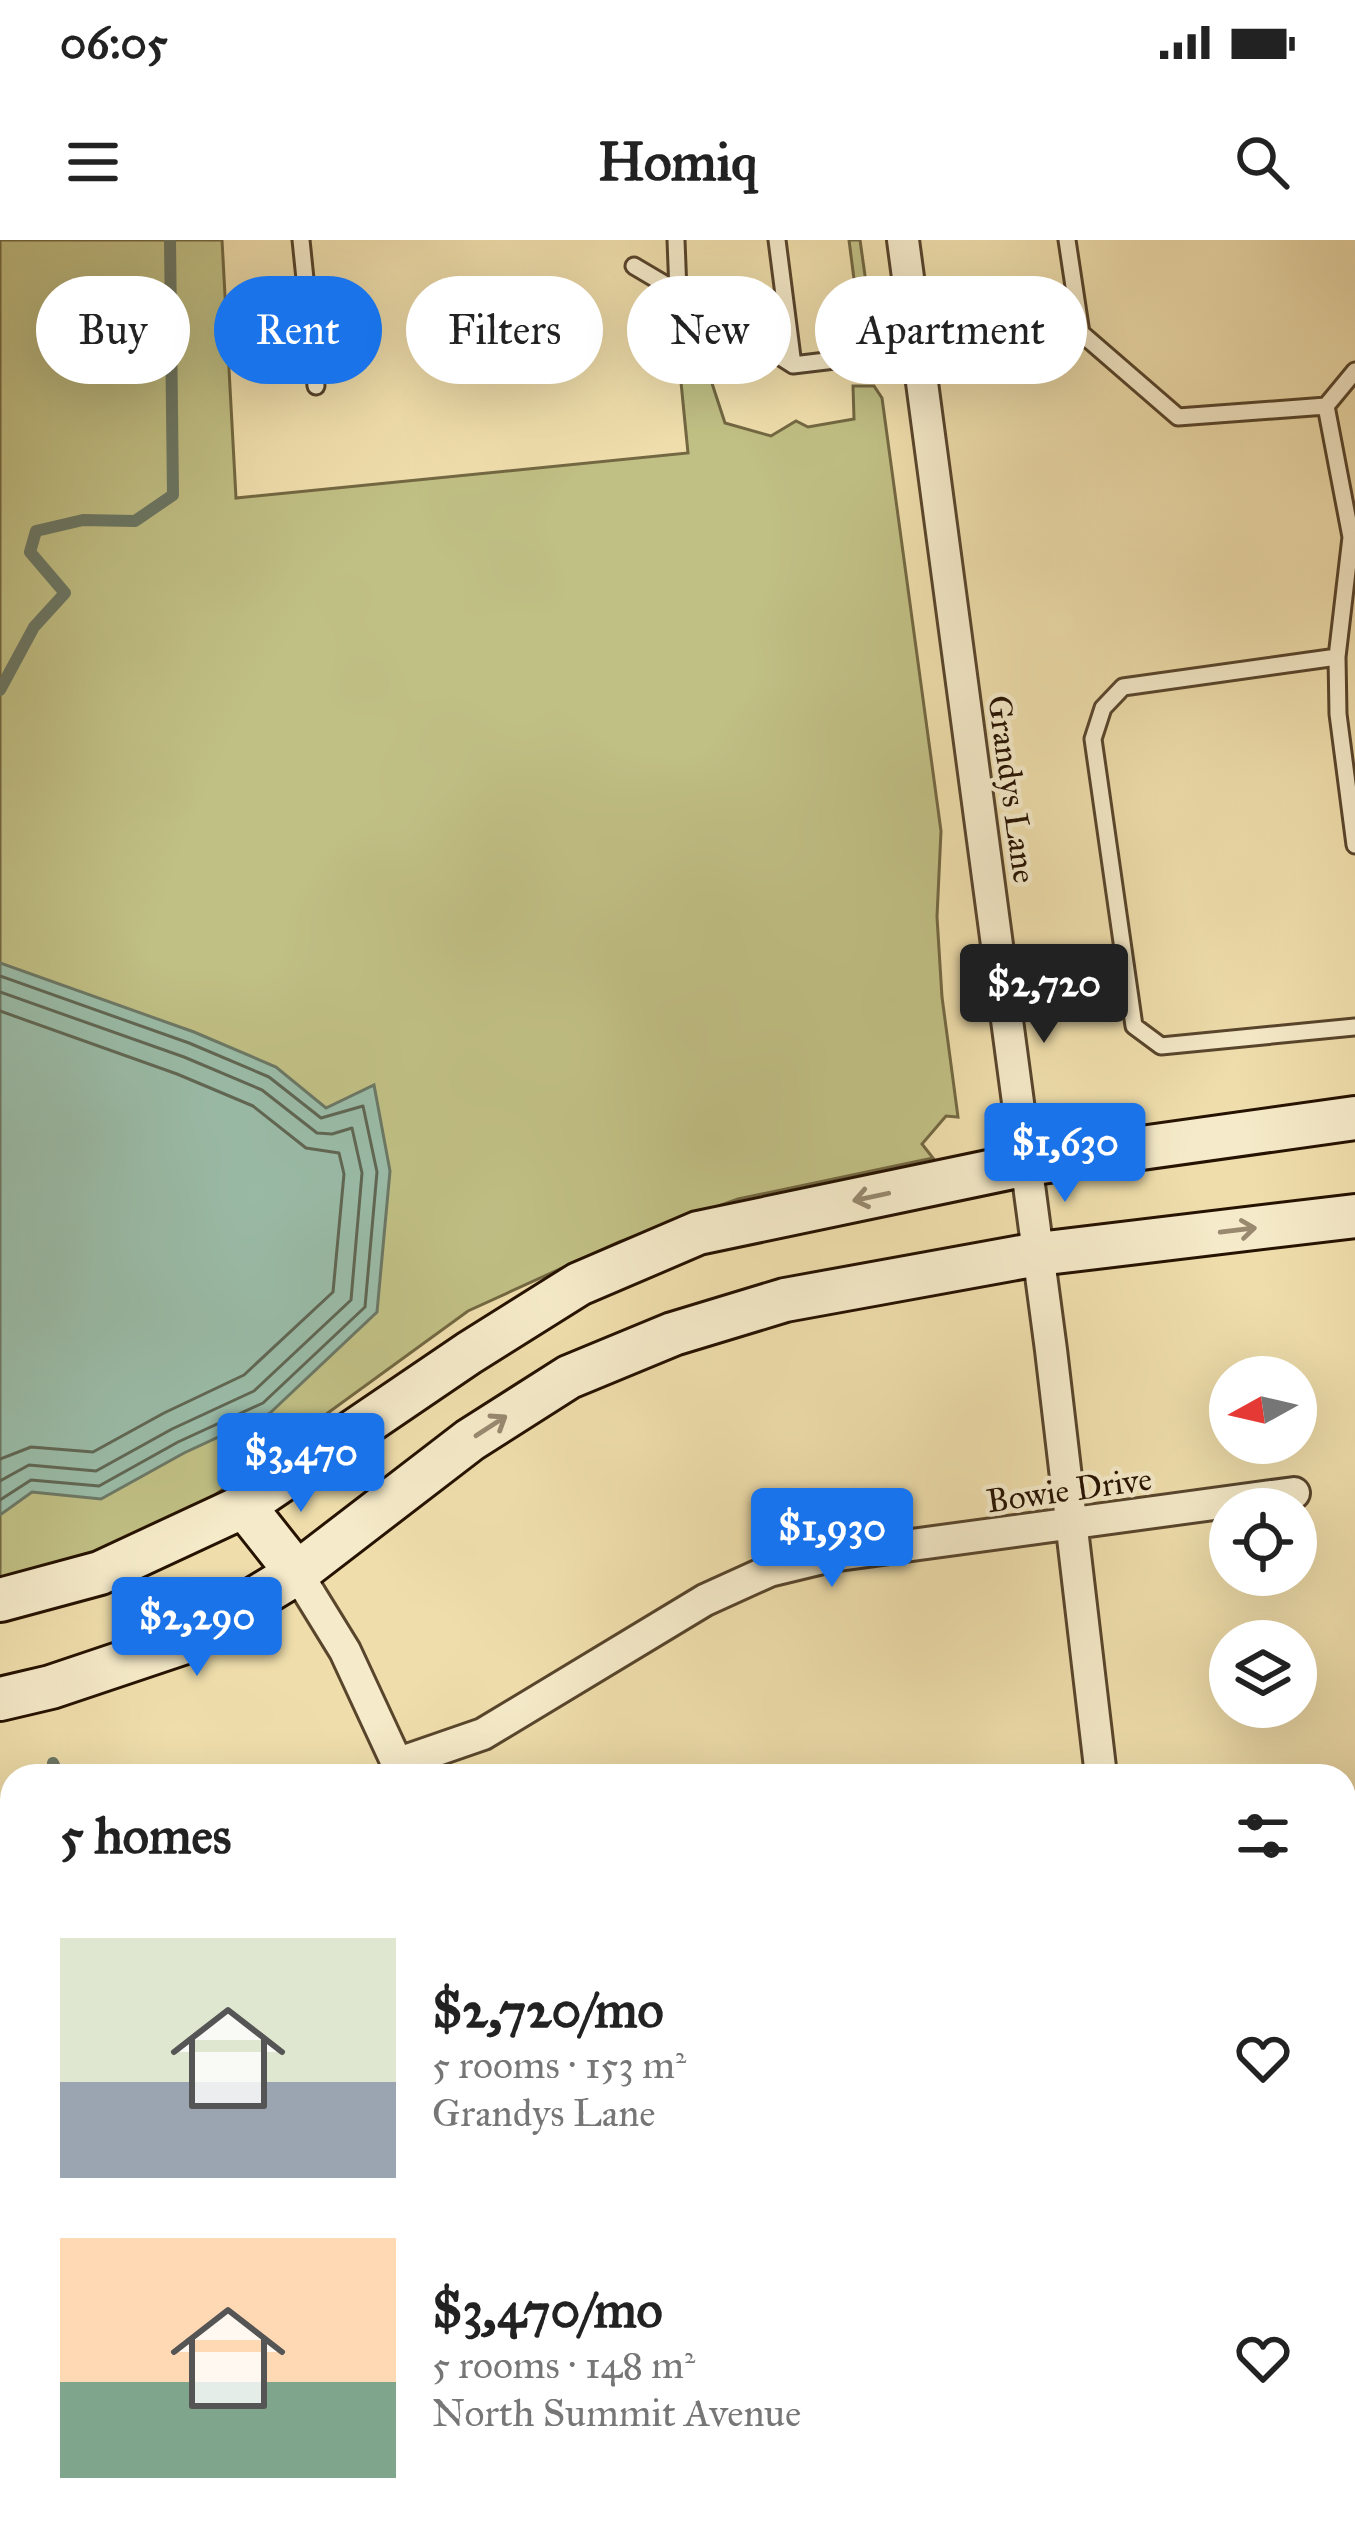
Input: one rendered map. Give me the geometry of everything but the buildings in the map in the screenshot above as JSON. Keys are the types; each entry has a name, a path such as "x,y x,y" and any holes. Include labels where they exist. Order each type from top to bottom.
{"main road":[{"path":"0,1600 100,1573 244,1506 579,1283 698,1233 1027,1164 1355,1118"},
{"path":"0,1699 182,1643 297,1573 470,1440 569,1376 673,1334 785,1300 1038,1254 1355,1216"},
{"path":"244,1506 297,1573"}],"street":[{"name":"Grandys Lane","path":"903,240 908,276"},
{"name":"Grandys Lane","path":"923,384 1027,1164 1100,1764"},
{"name":"Bowie Drive","path":"415,1764 483,1734 704,1600 769,1570 831,1556 1209,1506"},
{"path":"297,1573 345,1651 398,1764"}],"lane":[{"path":"301,240 316,386"},
{"path":"676,240 677,276"},
{"path":"777,240 793,365 815,362"},
{"path":"1067,240 1072,276"},
{"path":"634,266 651,276"},
{"path":"1087,339 1178,417 1326,406 1355,371"},
{"path":"1326,406 1353,537 1336,657 1338,714 1355,845"},
{"path":"1336,657 1123,687 1103,708 1093,739 1133,1026 1161,1046 1355,1027"}],"shaded area":[{"path":"0,240 222,240 224,276 214,276 214,384 230,384 236,498 688,453 681,384 712,384 725,423 771,436 796,421 808,427 854,419 853,386 874,386 882,398 941,831 937,917 958,1117 946,1116 922,1144 933,1158 738,1199 619,1242 468,1311 204,1503 91,1554 0,1586"},
{"path":"849,240 860,240 865,276 854,276"}],"water":[{"path":"0,963 194,1032 276,1067 326,1108 374,1085 390,1171 377,1312 270,1413 101,1499 32,1492 0,1515"}],"waterway":[{"path":"0,690 34,627 65,593 30,552 36,531 83,520 135,521 173,495 170,240"}]}
